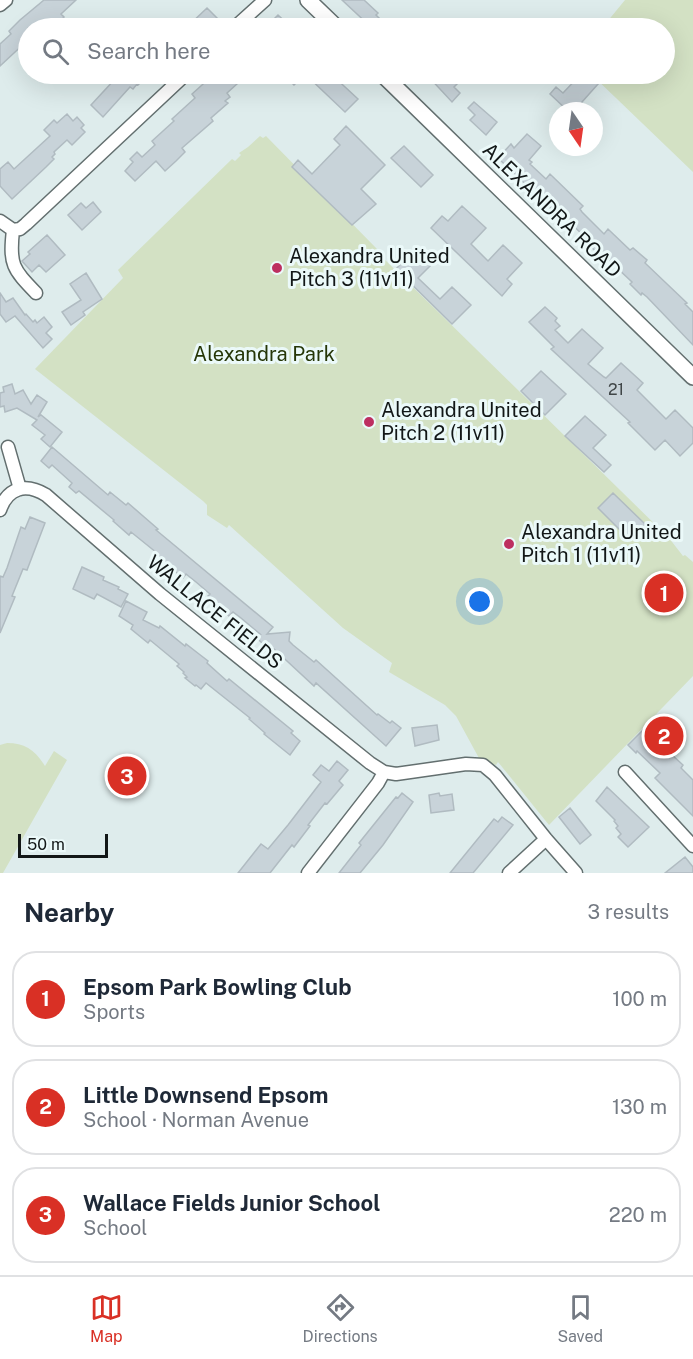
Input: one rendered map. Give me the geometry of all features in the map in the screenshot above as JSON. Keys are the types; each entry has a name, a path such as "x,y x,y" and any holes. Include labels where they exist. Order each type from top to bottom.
{"main road":[{"path":"308,0 327,18"},
{"name":"ALEXANDRA ROAD","path":"392,84 693,377"}],"street":[{"path":"0,5 6,0"},
{"path":"245,18 265,0"},
{"path":"0,221 13,230 20,229 175,84"},
{"path":"13,230 12,263 16,272 36,293"},
{"path":"0,510 8,495 20,489 8,447"},
{"name":"WALLACE FIELDS","path":"20,489 35,489 46,495 160,594 360,756 384,772"},
{"path":"308,873 378,783 384,772 396,774 476,763 483,765 495,775 576,873"},
{"path":"625,772 693,846"},
{"path":"509,873 546,839"}],"green space":[{"path":"625,0 693,0 693,172 601,84 675,84 675,18 610,18"},
{"name":"Alexandra Park","path":"260,136 263,138 266,136 377,249 380,255 669,538 683,556 685,555 693,562 693,676 549,825 498,762 496,765 480,760 456,716 445,705 389,672 392,663 343,628 229,525 227,528 207,515 207,505 203,501 35,369 123,278 118,270 232,159 235,161 241,155 239,153"},
{"path":"7,743 29,748 45,766 54,751 67,760 3,873 0,873 0,745"}],"building":[{"path":"44,0 76,0 61,14 63,18 22,18"},
{"path":"342,0 364,0 378,13 376,15 379,18 361,18"},
{"path":"207,8 217,18 196,18"},
{"path":"18,22 18,49 0,66 0,44 11,34 9,31"},
{"path":"110,84 137,84 133,89 130,87 103,117 91,105"},
{"path":"203,84 237,84 227,93 230,97 225,101 228,103 211,118 213,121 182,148 185,152 176,161 165,171 156,161 135,181 125,171 133,162 130,159 137,152 142,157 155,145 152,141 195,98 192,94"},
{"path":"316,84 342,84 358,99 345,112"},
{"path":"435,84 457,84 454,87 460,93 452,102"},
{"path":"572,84 598,84 582,102 558,102 550,94 556,87 563,93"},
{"path":"474,102 497,122 486,135 470,120 475,115 468,108"},
{"path":"67,114 73,121 77,117 84,125 81,128 85,132 72,145 67,140 54,152 52,157 54,159 12,199 0,186 0,169 8,162 14,169 50,136 44,130 54,120 57,123"},
{"path":"346,126 385,165 361,189 376,204 352,225 292,167 298,160 312,174 340,145 334,139"},
{"path":"527,134 541,146 529,160 532,162 530,164 546,179 550,174 583,206 580,209 582,212 604,234 608,229 630,250 633,248 647,260 645,263 687,303 685,304 693,312 693,345 647,297 642,293 641,295 630,284 632,282 600,252 598,254 580,235 582,234 567,220 565,222 498,158 511,144 514,148"},
{"path":"404,146 433,175 421,187 391,158"},
{"path":"93,202 101,212 82,230 68,215 81,203 86,208"},
{"path":"462,206 486,228 471,244 488,261 503,245 522,263 507,279 512,284 502,296 431,228 442,216 448,221"},
{"path":"47,235 65,255 46,272 39,265 32,272 22,261 30,254 28,252"},
{"path":"415,249 432,264 418,278 440,299 452,287 471,305 452,324 396,269"},
{"path":"86,273 102,299 83,312 85,315 71,325 62,312 81,300 70,284"},
{"path":"0,293 6,302 13,298 33,322 35,320 37,323 44,317 52,327 46,333 52,339 43,348 15,316 6,322 0,314"},
{"path":"545,307 557,318 555,321 560,326 555,330 568,343 582,329 603,348 588,364 606,378 621,363 643,383 637,390 666,419 675,410 693,428 693,443 680,456 665,440 655,450 628,423 630,422 551,349 554,347 529,322"},
{"path":"541,371 566,394 545,415 521,391"},
{"path":"12,384 15,394 23,390 31,404 37,395 47,402 38,417 41,415 62,432 50,447 41,439 45,435 32,425 37,420 17,408 5,412 4,406 0,407 0,393 4,392 3,387"},
{"path":"585,416 606,435 593,448 611,465 604,472 565,436"},
{"path":"52,447 108,495 110,492 126,505 128,503 158,529 156,530 273,627 267,634 290,632 289,641 293,645 314,662 316,660 377,715 390,723 392,721 401,728 386,746 316,683 314,686 274,649 272,651 261,642 252,634 260,634 241,618 233,612 229,616 210,600 208,596 210,594 196,582 186,574 183,578 131,532 129,535 79,491 76,493 69,487 72,483 52,465 49,468 41,461"},
{"path":"613,493 645,524 630,540 598,508"},
{"path":"30,517 45,523 27,570 23,569 12,596 15,597 0,633 0,576 3,577 7,568 21,527 25,529"},
{"path":"82,567 104,577 103,580 128,594 121,607 97,594 94,599 73,589"},
{"path":"126,601 147,612 143,620 159,628 160,626 185,646 186,644 208,661 207,663 227,681 229,679 293,731 291,733 300,741 290,755 264,734 250,718 206,683 201,689 195,686 185,678 187,677 184,672 177,666 179,664 150,640 148,643 131,629 133,625 119,616"},
{"path":"437,725 439,740 415,746 412,728"},
{"path":"646,727 662,742 660,744 683,765 681,768 693,780 693,816 655,778 660,773 628,745"},
{"path":"337,761 348,770 339,781 343,785 327,804 325,803 294,847 292,845 270,873 238,873 261,844 268,849 288,825 321,782 313,775 321,765 329,771"},
{"path":"607,787 649,827 628,847 618,837 621,834 616,828 618,826 615,820 596,801"},
{"path":"402,793 413,802 383,845 360,873 339,873 361,845 359,843 396,797 398,798"},
{"path":"439,793 440,796 452,794 454,810 431,813 429,795"},
{"path":"570,808 591,835 580,844 559,817"},
{"path":"502,817 513,825 473,873 450,873 494,819 498,822"},
{"path":"685,857 693,867 693,873 665,873"}],"place":[{"name":"Alexandra United Pitch 3 (11v11)","path":"277,268"},
{"name":"Alexandra United Pitch 2 (11v11)","path":"369,422"},
{"name":"Alexandra United Pitch 1 (11v11)","path":"509,544"},
{"name":"Epsom Park Bowling Club","path":"664,593"},
{"name":"Little Downsend Epsom","path":"664,736"},
{"name":"Wallace Fields Junior School","path":"127,776"}]}
